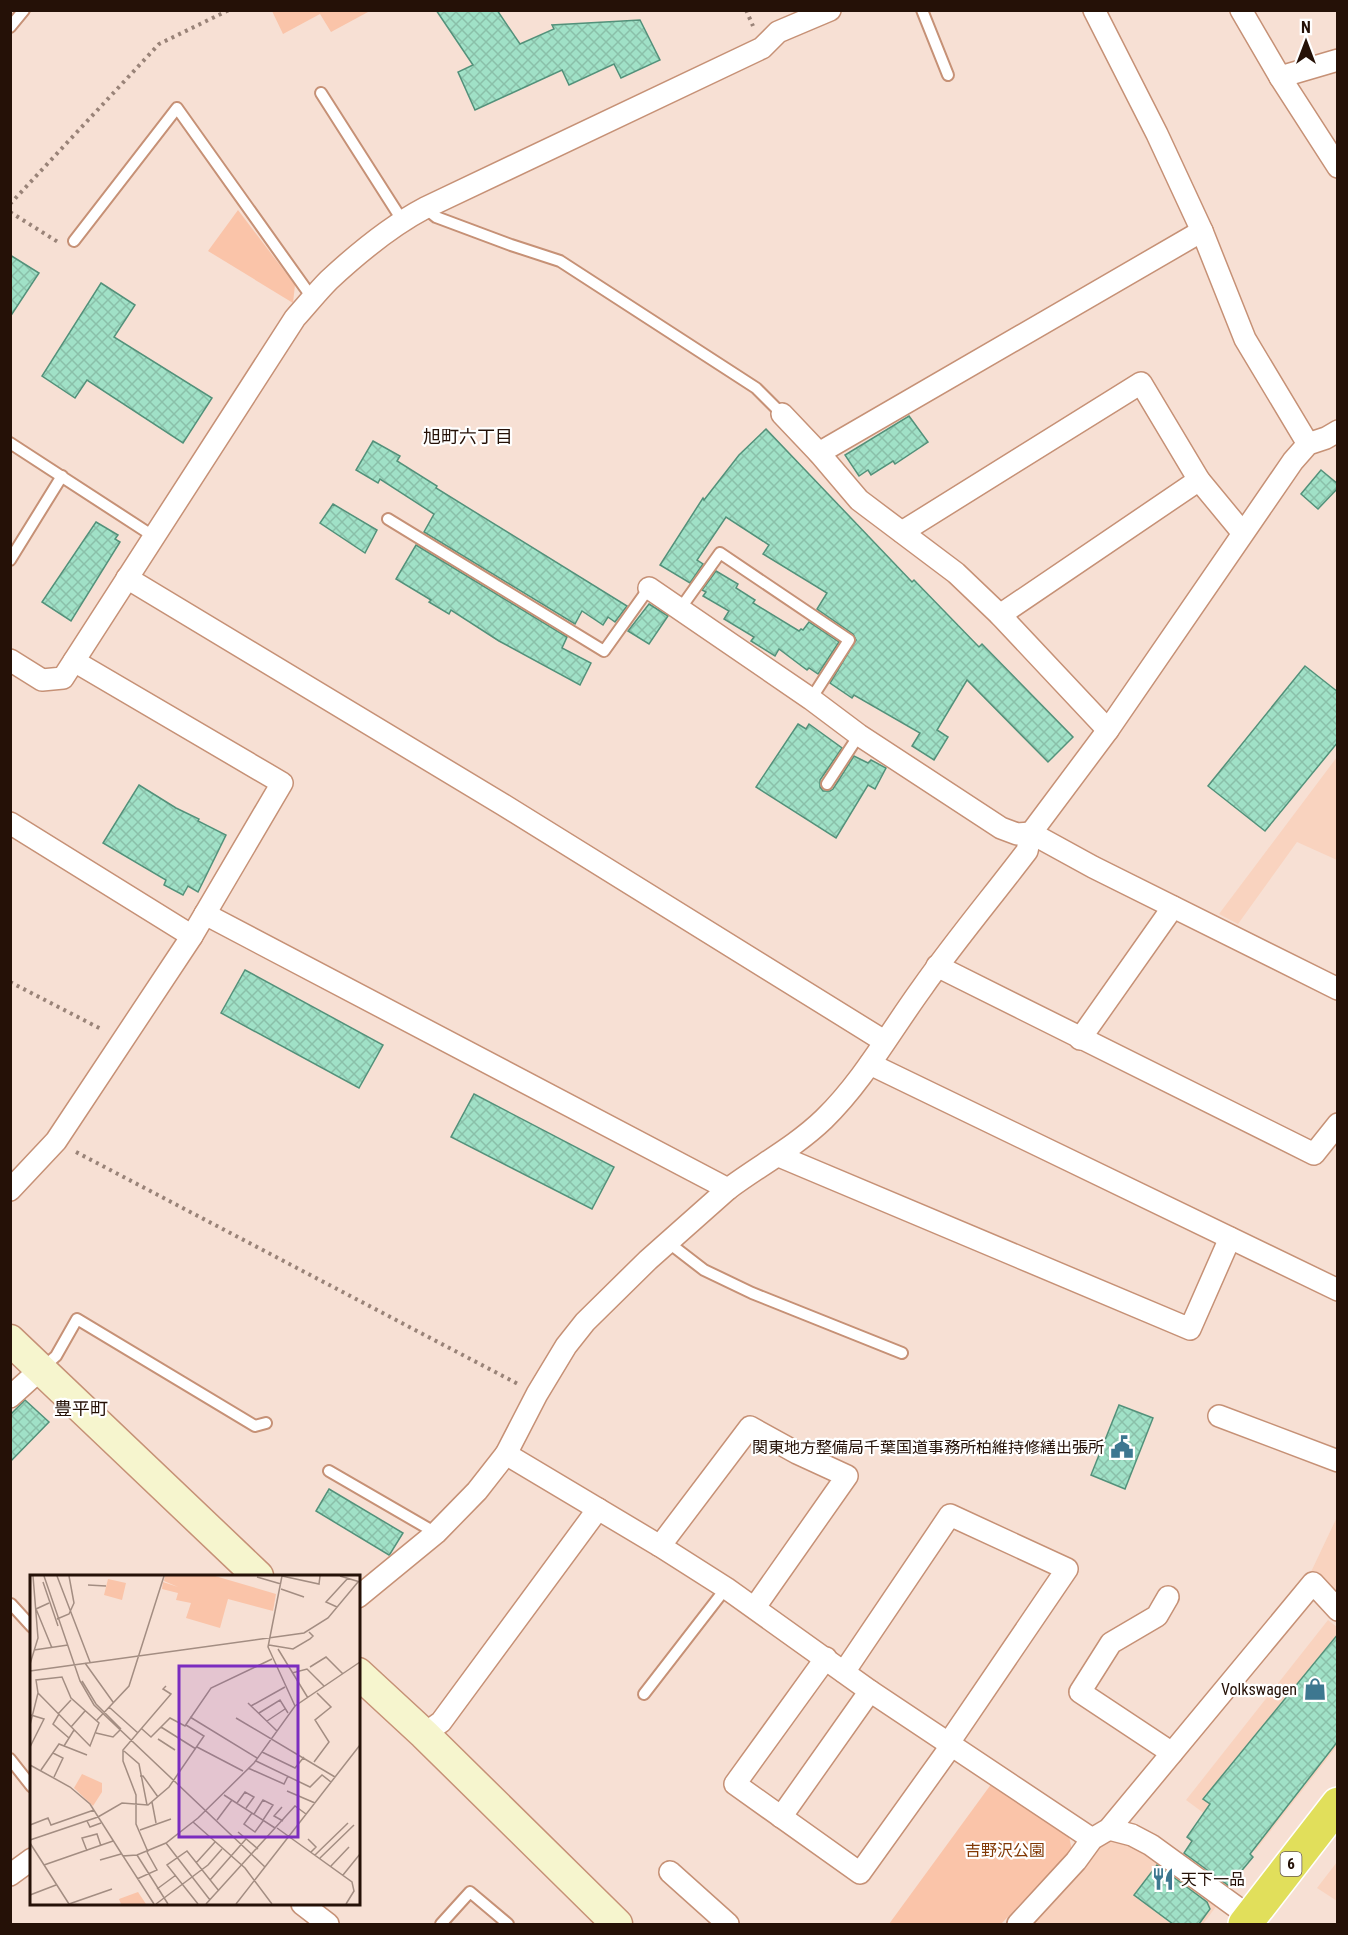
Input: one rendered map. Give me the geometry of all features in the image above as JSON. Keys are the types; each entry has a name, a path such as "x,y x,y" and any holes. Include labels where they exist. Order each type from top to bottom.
{"highway":[{"name":"6","path":"1252,1922 1338,1804"}],"street":[{"path":"10,660 42,680 63,678 295,318 327,282 365,248 402,220 425,208 762,48 778,32 830,10"},
{"path":"1094,10 1157,134 1202,231 1245,339 1308,444"},
{"path":"1241,10 1280,77 1338,168"},
{"path":"1280,77 1338,60"},
{"path":"819,453 1202,231"},
{"path":"902,532 1141,383 1199,480 1242,532"},
{"path":"782,414 859,500 956,573 1000,615 1108,730"},
{"path":"360,1595 436,1533 477,1491 506,1454 566,1346 585,1322 648,1260 728,1189 779,1155 822,1120 851,1091 937,966 1027,850 1031,833 1108,730 1184,622 1242,532 1293,460 1308,444 1338,431"},
{"path":"1000,615 1199,480"},
{"path":"127,578 502,804 884,1041"},
{"path":"649,588 811,699 859,735 1001,828 1017,834 1031,833 1338,990"},
{"path":"10,1190 56,1141 192,936 282,783 74,661"},
{"path":"10,823 192,936"},
{"path":"1080,1039 1173,907"},
{"path":"205,914 728,1189"},
{"path":"937,966 1314,1154 1338,1124"},
{"path":"870,1064 1338,1290"},
{"path":"779,1155 1190,1329 1230,1238"},
{"path":"10,1340 257,1575"},
{"path":"10,1397 41,1369"},
{"path":"1219,1416 1338,1461"},
{"path":"660,1545 750,1427 797,1453 847,1476 755,1606"},
{"path":"506,1454 660,1545 755,1606 870,1691 950,1745 1100,1834 1132,1835 1151,1845 1252,1922"},
{"path":"424,1734 441,1722 598,1509"},
{"path":"826,1658 735,1785 860,1873 950,1745 1067,1569 951,1515 844,1672"},
{"path":"1018,1924 1172,1753 1312,1583 1338,1610"},
{"path":"1168,1597 1156,1616 1111,1643 1080,1692 1172,1753"},
{"path":"360,1675 424,1734 617,1924"},
{"path":"781,1817 870,1691"},
{"path":"10,1875 30,1860"},
{"path":"670,1872 728,1924"},
{"path":"303,1905 328,1924"}],"lane":[{"path":"10,27 24,10"},
{"path":"922,10 948,75"},
{"path":"321,93 402,220"},
{"path":"74,241 177,108 313,299"},
{"path":"425,208 436,217 560,261 756,388 782,414"},
{"path":"10,443 153,536"},
{"path":"10,560 62,476"},
{"path":"388,519 604,651 649,588"},
{"path":"680,609 720,553 849,640 811,699"},
{"path":"826,784 859,735"},
{"path":"669,1243 704,1270 752,1293 902,1353"},
{"path":"41,1369 56,1356 77,1319 255,1426 266,1423"},
{"path":"329,1471 436,1533"},
{"path":"644,1694 726,1588"},
{"path":"11,1604 30,1625"},
{"path":"10,1759 30,1784"},
{"path":"441,1924 470,1892 508,1924"}],"path":[{"path":"10,204 159,44 229,10"},
{"path":"10,212 58,242 74,241"},
{"path":"10,982 123,1040"},
{"path":"56,1141 537,1395"}],"shaded area":[{"path":"1337,757 1337,860 1297,842 1238,924 1219,914"},
{"path":"1337,1517 1337,1600 1310,1574"},
{"name":"Volkswagen","path":"1328,1620 1337,1627 1337,1746 1255,1851 1186,1800"},
{"path":"1108,1832 1129,1838 1218,1904 1203,1924 1023,1924"},
{"path":"1337,1862 1337,1901 1317,1888"}],"green space":[{"path":"367,10 368,12 331,32 320,14 283,34 272,11"},
{"path":"238,210 295,285 293,303 208,251"},
{"name":"吉野沢公園","path":"992,1783 1068,1831 1072,1851 1001,1924 889,1924"}],"building":[{"path":"436,10 497,10 520,44 554,29 552,25 640,20 660,60 621,78 614,64 569,85 562,70 475,110 458,72 473,65"},
{"path":"10,255 39,273 10,317"},
{"path":"101,283 135,305 114,337 212,398 183,443 87,380 75,398 42,376"},
{"path":"909,416 928,442 895,464 893,461 871,475 868,470 859,476 845,455"},
{"path":"766,429 912,582 914,580 979,647 982,644 1073,737 1048,762 967,680 937,730 948,737 934,760 912,746 920,733 854,695 852,698 830,683 856,640 853,634 817,609 827,593 763,554 769,545 726,517 697,560 703,564 690,583 660,565 703,498 704,500 739,455"},
{"path":"373,441 400,456 397,461 437,486 436,488 627,606 615,622 608,617 603,625 582,611 575,624 424,532 434,514 380,479 378,483 356,470"},
{"path":"1321,470 1338,484 1338,488 1318,509 1301,494"},
{"path":"333,504 377,530 365,553 320,523"},
{"path":"96,522 118,535 115,539 120,542 71,621 42,602"},
{"path":"416,545 567,637 562,648 591,663 580,685 499,641 451,610 449,614 396,579"},
{"path":"716,571 738,584 736,588 755,600 753,603 799,631 803,630 809,622 839,642 818,674 809,668 807,670 779,649 775,656 751,641 754,637 724,619 729,611 703,596 706,592 702,590"},
{"path":"649,604 668,616 649,644 628,631"},
{"path":"1305,666 1338,692 1338,742 1265,831 1208,786"},
{"path":"798,724 806,729 809,724 842,748 820,780 820,787 823,791 833,789 854,756 868,763 871,760 886,768 875,789 868,785 836,838 756,787"},
{"path":"139,785 199,819 198,821 226,835 198,892 188,886 183,895 164,885 166,880 103,843"},
{"path":"245,970 383,1045 359,1088 221,1013"},
{"path":"474,1094 614,1167 592,1209 451,1137"},
{"path":"25,1400 49,1422 10,1462 10,1415"},
{"name":"関東地方整備局千葉国道事務所柏維持修繕出張所","path":"1119,1405 1153,1418 1125,1489 1091,1475"},
{"path":"329,1489 403,1533 389,1555 316,1511"},
{"name":"Volkswagen","path":"1338,1634 1338,1741 1250,1854 1253,1857 1229,1886 1184,1853 1192,1841 1187,1837 1210,1804 1203,1799"},
{"name":"天下一品","path":"1157,1865 1207,1902 1210,1909 1199,1924 1173,1924 1134,1895"}],"place":[{"name":"関東地方整備局千葉国道事務所柏維持修繕出張所","path":"1122,1447"},
{"name":"Volkswagen","path":"1315,1689"},
{"name":"天下一品","path":"1163,1879"}],"district":[{"name":"旭町六丁目","path":"468,437"},
{"name":"豊平町","path":"81,1409"}]}
